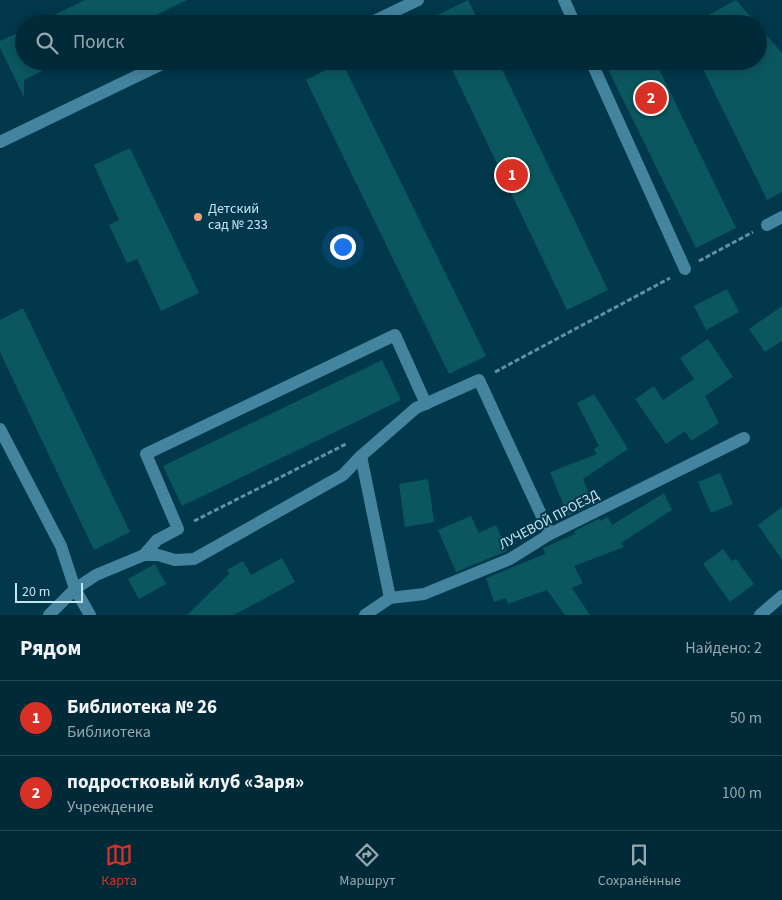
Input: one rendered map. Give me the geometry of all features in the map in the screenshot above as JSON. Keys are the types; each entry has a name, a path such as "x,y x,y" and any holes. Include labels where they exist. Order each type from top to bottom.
{"street":[{"path":"387,15 418,0"},
{"path":"564,0 570,15"},
{"path":"0,142 149,70"},
{"path":"595,70 685,270"},
{"path":"767,225 782,217"},
{"path":"144,555 157,540 178,529 146,454 395,336 426,404"},
{"path":"49,615 74,590 96,574 144,555 175,560 194,559 343,475 361,456 416,408 479,380 550,534"},
{"path":"0,429 61,546 74,590 90,615"},
{"name":"ЛУЧЕВОЙ ПРОЕЗД","path":"365,615 390,598 424,594 510,559 550,534 744,438"},
{"path":"361,456 390,598"},
{"path":"760,615 782,596"}],"path":[{"path":"479,380 767,225"},
{"path":"178,529 354,440"}],"building":[{"path":"85,0 187,0 156,15 54,15"},
{"path":"468,0 476,15 437,15"},
{"path":"736,0 749,15 708,15"},
{"path":"15,34 15,70 43,70 24,80 24,97 0,48 0,41"},
{"path":"767,36 782,53 782,192 767,200 703,70 767,70"},
{"path":"326,70 346,70 486,356 449,374 306,80"},
{"path":"452,70 502,70 608,290 567,310"},
{"path":"608,70 659,70 736,228 696,248"},
{"path":"130,148 199,293 161,311 137,259 127,263 109,225 119,220 94,165"},
{"path":"727,289 739,312 706,330 694,306"},
{"path":"782,306 782,341 765,352 749,329"},
{"path":"23,308 130,532 94,550 0,352 0,320"},
{"path":"708,339 733,377 705,396 719,423 691,441 685,431 666,444 635,399 654,386 663,400 694,379 680,358"},
{"path":"382,360 401,400 182,506 163,466"},
{"path":"594,394 628,449 583,479 593,504 568,516 550,472 597,454 594,449 599,446 577,403"},
{"path":"720,473 733,504 711,513 698,482"},
{"path":"428,479 434,522 405,527 399,484"},
{"path":"664,493 672,510 621,543 624,547 574,566 583,583 572,588 590,615 565,615 547,590 508,604 506,598 494,602 486,578 545,554 543,548 575,534 574,531 599,519 600,521 608,517 612,525"},
{"path":"782,507 782,560 758,525"},
{"path":"471,516 479,533 496,525 507,551 456,572 438,530"},
{"path":"723,549 732,561 736,559 754,584 730,602 703,564"},
{"path":"282,558 295,582 234,615 187,615 229,574 227,570 243,561 251,575"},
{"path":"155,564 166,584 139,599 128,579"}],"place":[{"name":"подростковый клуб «Заря»","path":"651,98"},
{"name":"Библиотека № 26","path":"512,175"},
{"name":"Детский сад № 233","path":"198,217"}]}
